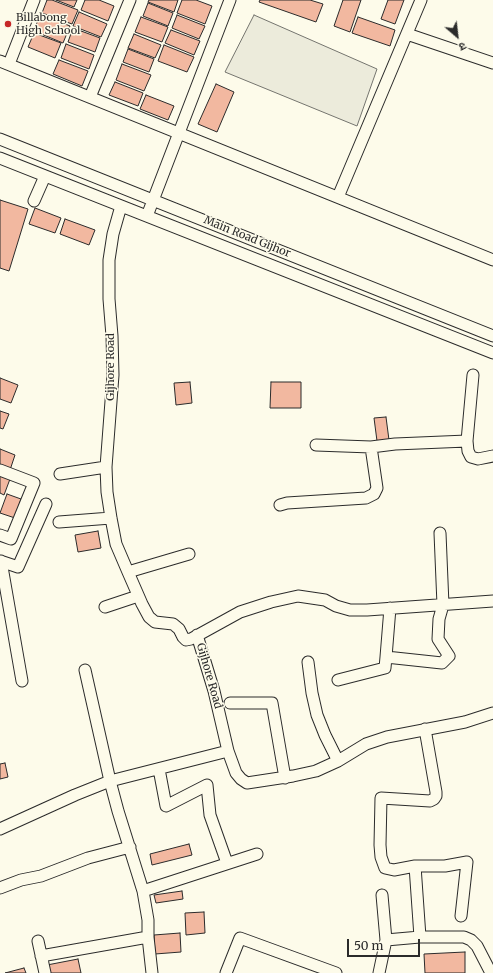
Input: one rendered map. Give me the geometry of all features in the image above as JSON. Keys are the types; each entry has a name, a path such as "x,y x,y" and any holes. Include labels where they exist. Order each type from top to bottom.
{"street":[{"path":"34,0 4,62 493,260"},
{"path":"90,97 130,0"},
{"path":"147,216 230,0"},
{"path":"338,197 421,0"},
{"path":"406,34 493,63"},
{"name":"Main Road Gijhor","path":"0,139 493,336"},
{"name":"Main Road Gijhor","path":"0,158 493,353"},
{"path":"34,201 45,176"},
{"name":"Gijhore Road","path":"121,206 113,234 109,260 109,299 113,375 106,467 107,492 116,544 138,596 150,617 155,622 173,624 179,629 186,640 197,635 214,691 228,751 236,773 241,779 247,782 284,778 316,771 338,761 366,744 387,737 465,722 493,714"},
{"path":"473,375 467,441 468,451 471,457 478,458 493,456"},
{"path":"316,444 371,447 395,444 467,441"},
{"path":"280,505 287,503 366,498 374,494 377,488 371,447"},
{"path":"60,474 106,467"},
{"path":"0,470 34,483 11,539 0,535"},
{"path":"22,681 1,561 18,567 46,504"},
{"path":"59,522 111,518"},
{"path":"386,656 442,663 449,656 438,640 438,619 443,604 440,533"},
{"path":"128,572 189,554"},
{"path":"105,607 138,596"},
{"path":"197,635 240,612 271,602 298,596 325,600 336,606 350,610 493,601"},
{"path":"338,680 385,668 390,608"},
{"path":"308,662 312,693 317,715 338,761"},
{"path":"85,670 110,782 144,891 152,973"},
{"path":"230,704 272,703 284,778"},
{"path":"425,730 436,796 430,801 381,798 381,857 385,868 394,870 415,866 445,866 467,862 461,916"},
{"path":"0,829 75,794 110,782 228,751"},
{"path":"159,769 166,806 207,785 210,816 227,863"},
{"path":"0,888 21,880 40,876 88,858 130,847"},
{"path":"144,891 257,854"},
{"path":"415,866 420,937"},
{"path":"379,973 386,940 382,895"},
{"path":"41,956 148,937"},
{"path":"386,940 420,937 464,937 471,940 477,946 491,973"},
{"path":"226,973 240,938 336,973"},
{"path":"38,941 45,973"}],"shaded area":[{"path":"254,15 377,69 357,126 225,72"}],"building":[{"path":"47,0 52,0 78,10 72,24 42,13"},
{"path":"56,0 77,0 74,7"},
{"path":"85,0 99,0 114,6 108,21 81,10"},
{"path":"149,0 178,0 174,12 148,2"},
{"path":"182,0 196,0 212,6 205,24 177,13"},
{"path":"260,0 310,0 323,4 316,22 259,2"},
{"path":"343,0 361,0 350,32 334,26"},
{"path":"388,0 404,0 395,24 381,19"},
{"path":"148,3 173,13 168,26 143,16"},
{"path":"79,12 107,24 101,37 73,26"},
{"path":"40,14 70,26 63,43 34,31"},
{"path":"177,15 205,26 199,39 172,28"},
{"path":"141,17 168,27 162,42 135,32"},
{"path":"358,17 395,30 390,46 352,33"},
{"path":"73,28 100,38 95,52 68,42"},
{"path":"171,30 200,41 194,55 165,43"},
{"path":"34,33 61,43 55,58 28,47"},
{"path":"134,34 161,45 155,58 128,48"},
{"path":"66,44 94,55 89,69 61,58"},
{"path":"164,45 194,57 187,72 158,61"},
{"path":"128,49 154,59 149,72 123,62"},
{"path":"59,60 88,71 82,86 53,74"},
{"path":"122,64 151,75 144,91 116,80"},
{"path":"115,82 143,93 138,106 109,95"},
{"path":"216,84 234,92 217,132 198,124"},
{"path":"146,95 174,106 168,120 140,109"},
{"path":"0,200 28,209 9,271 0,268"},
{"path":"35,208 61,218 55,233 29,224"},
{"path":"65,219 95,230 89,245 60,234"},
{"path":"0,378 18,385 11,403 0,399"},
{"path":"190,382 192,403 176,405 174,383"},
{"path":"271,382 301,382 301,408 270,408"},
{"path":"0,411 9,414 3,429 0,428"},
{"path":"386,417 389,440 377,441 374,418"},
{"path":"0,449 15,455 10,470 0,466"},
{"path":"0,475 10,479 4,495 0,493"},
{"path":"7,494 21,499 15,518 0,513"},
{"path":"98,531 101,548 78,552 75,535"},
{"path":"5,763 8,777 0,779 0,764"},
{"path":"189,844 192,855 152,865 150,854"},
{"path":"182,891 183,899 156,903 154,895"},
{"path":"204,912 205,933 186,935 185,913"},
{"path":"180,933 181,952 155,954 154,935"},
{"path":"465,952 465,973 425,973 424,954"},
{"path":"78,959 81,973 49,973 47,965"},
{"path":"24,968 26,973 5,973"}],"place":[{"name":"Billabong High School","path":"8,24"}]}
